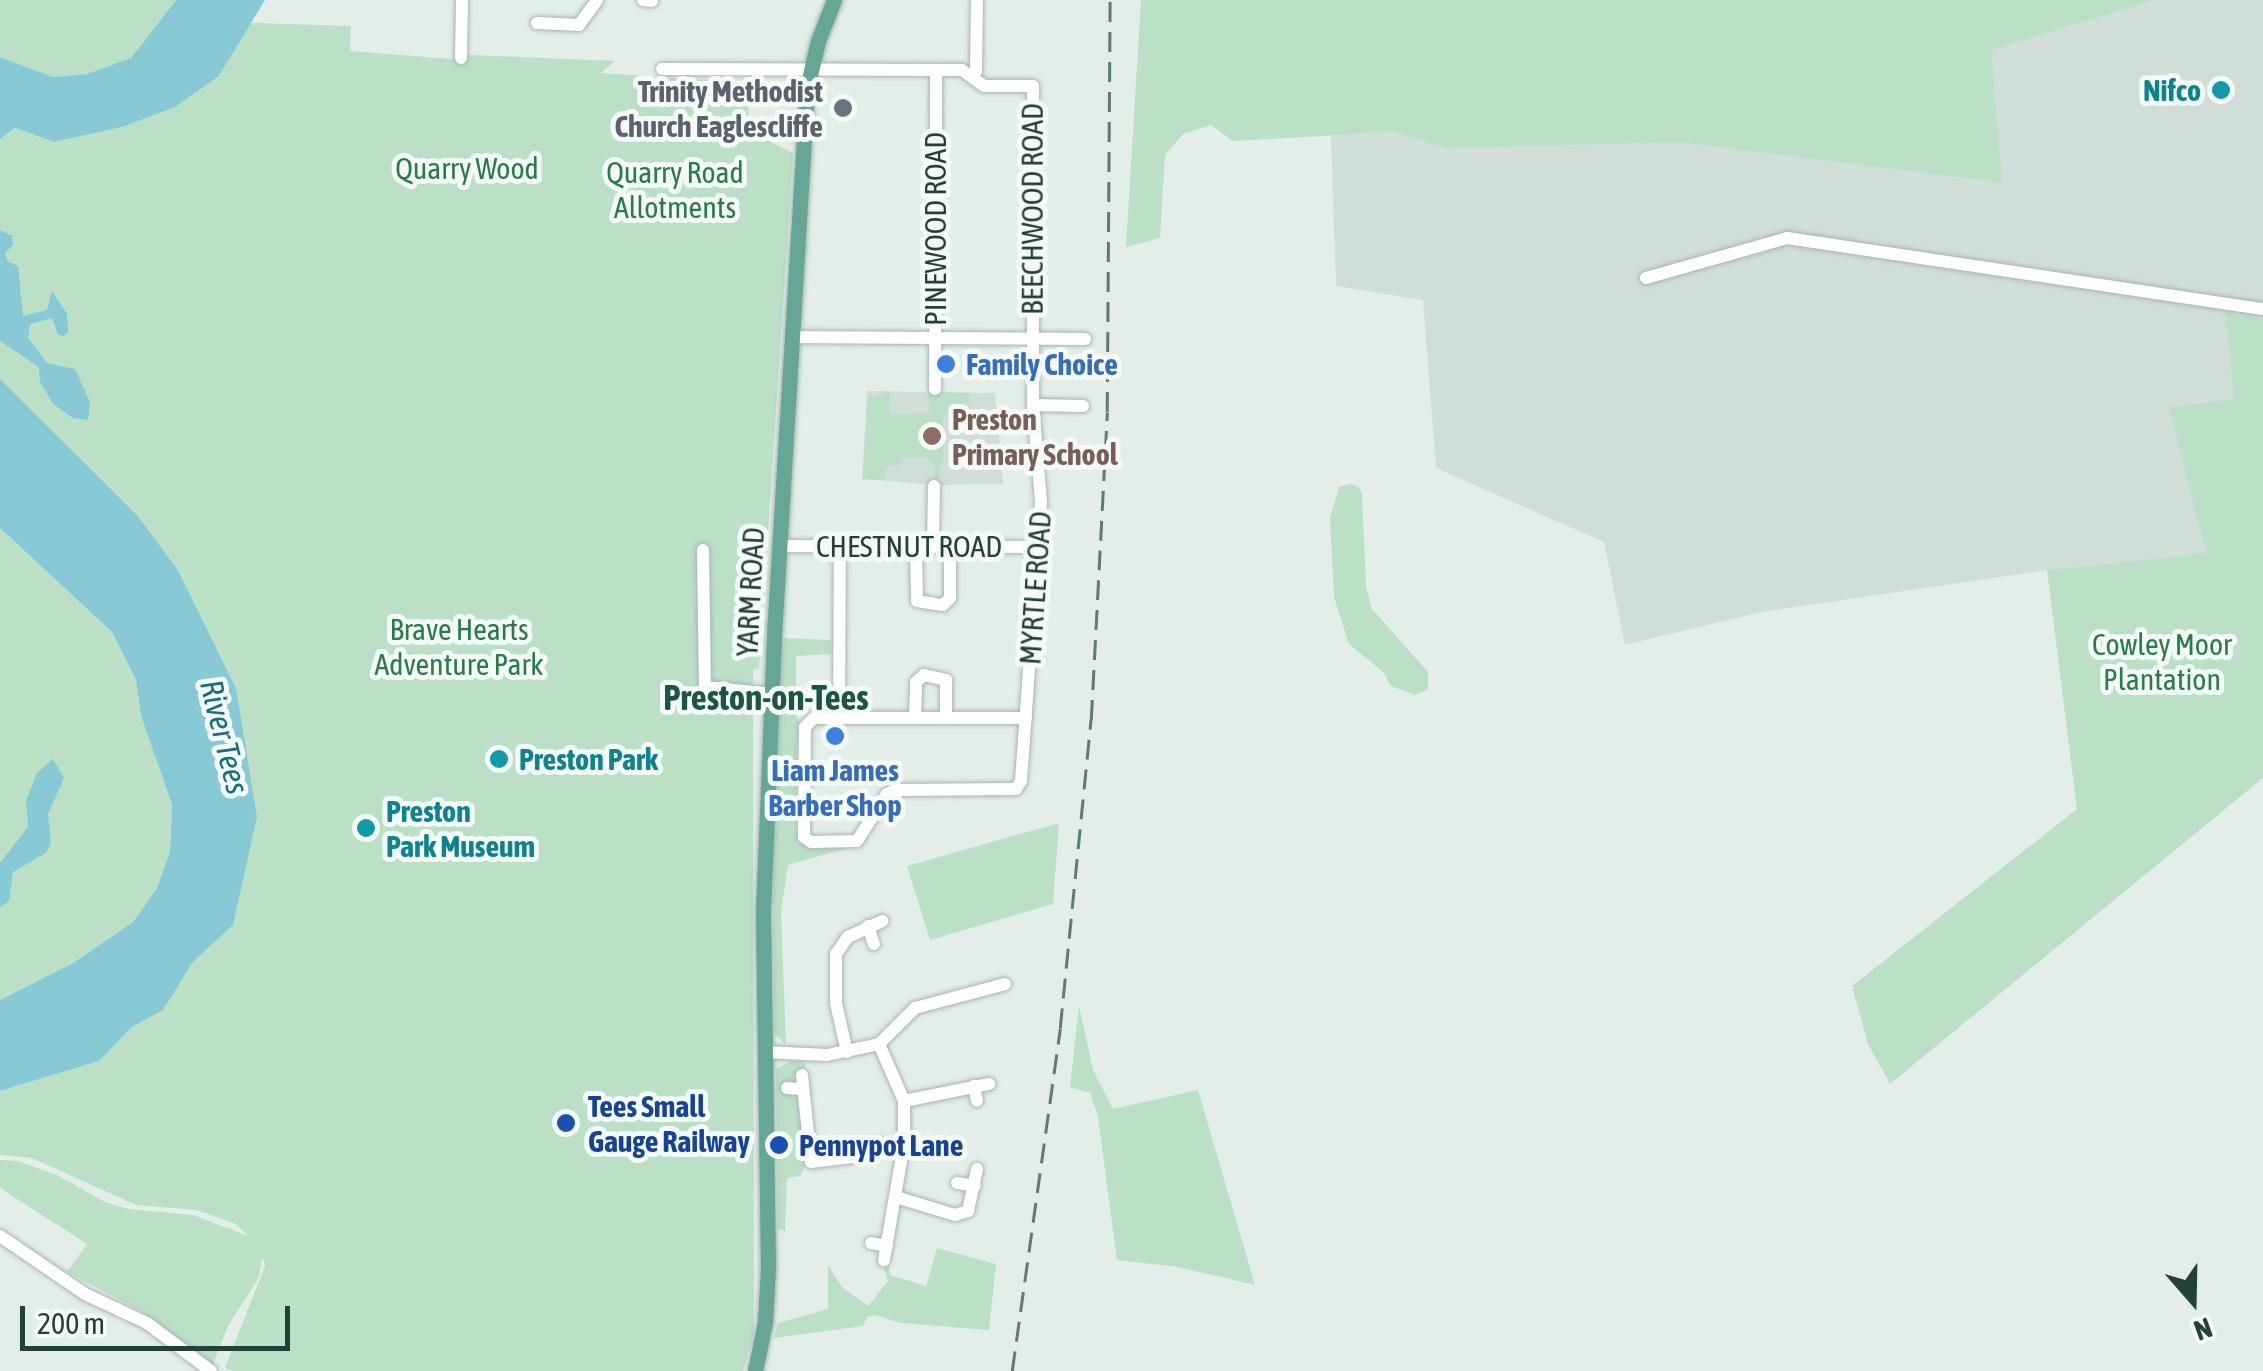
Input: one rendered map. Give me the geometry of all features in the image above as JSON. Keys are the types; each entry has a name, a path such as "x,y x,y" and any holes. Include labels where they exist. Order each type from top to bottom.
{"main road":[{"name":"YARM ROAD","path":"754,1371 765,1322 768,1268 763,912 792,336 810,69 834,0"}],"street":[{"path":"461,58 462,0"},
{"path":"537,22 579,25 597,0"},
{"path":"662,69 962,70 972,76 976,71 977,0"},
{"name":"PINEWOOD ROAD","path":"935,389 936,70"},
{"name":"BEECHWOOD ROAD","path":"972,76 984,86 1033,86 1032,340"},
{"path":"1646,278 1787,238 2263,309"},
{"path":"792,336 1085,339"},
{"name":"MYRTLE ROAD","path":"838,718 814,718 804,727 803,833 807,840 857,841 887,794 895,790 1016,789 1026,718 1038,547 1032,340"},
{"path":"1032,405 1083,406"},
{"path":"1038,458 1082,458"},
{"path":"933,547 934,486"},
{"name":"CHESTNUT ROAD","path":"780,546 1038,547"},
{"path":"840,546 838,718 1026,718"},
{"path":"916,546 918,601 943,606 950,598 950,547"},
{"path":"704,550 705,687 772,694"},
{"path":"916,718 916,682 924,675 946,680 946,717"},
{"path":"847,1052 836,1003 836,954 848,937 883,921"},
{"path":"868,926 874,944"},
{"path":"764,1052 847,1052 879,1044 915,1008 981,986 1005,984"},
{"path":"872,1243 885,1253 904,1144 904,1101 879,1044"},
{"path":"787,1088 803,1082 811,1169 853,1157 874,1145 904,1144"},
{"path":"904,1101 989,1084"},
{"path":"974,1086 977,1101"},
{"path":"896,1197 955,1214 968,1211 977,1169"},
{"path":"956,1183 975,1186"},
{"path":"0,1236 85,1294 160,1332 211,1371"}],"shaded area":[{"path":"2155,0 2263,0 2263,319 2225,314 2235,399 2170,407 2206,553 2047,570 1761,612 1625,645 1604,542 1436,468 1423,300 1336,286 1331,136 1395,132 1446,149 1677,142 2001,183 1990,50"},
{"name":"Preston Primary School","path":"867,391 995,393 1003,484 937,485 862,479"}],"green space":[{"path":"0,0 176,0 131,58 87,74 53,77 0,57"},
{"path":"1141,0 2155,0 1991,50 2002,183 1677,142 1446,149 1395,132 1233,141 1211,125 1183,134 1165,155 1160,238 1126,247"},
{"name":"Preston Park","path":"250,23 351,26 350,51 451,59 470,55 615,61 601,73 751,83 746,137 769,141 793,153 759,668 753,670 754,1333 743,1371 233,1371 225,1368 265,1266 263,1257 258,1279 228,1326 212,1367 141,1311 67,1272 87,1244 0,1188 0,1160 18,1161 59,1176 105,1202 128,1209 193,1215 248,1236 236,1224 197,1210 136,1205 32,1158 0,1155 0,1091 99,1061 132,1027 163,1010 193,962 233,925 236,688 178,570 137,515 0,379 0,139 15,128 54,142 122,127 219,76"},
{"name":"Cowley Moor Plantation","path":"2225,313 2263,319 2263,778 1890,1084 1868,1044 1852,986 2077,809 2047,570 2206,553 2169,407 2234,399"},
{"path":"890,392 891,414 929,413 929,392 969,393 969,415 943,415 943,462 936,483 933,463 928,458 901,458 900,465 885,467 885,480 863,479 868,397"},
{"path":"1339,487 1359,487 1362,494 1366,586 1372,609 1428,672 1428,689 1415,695 1391,686 1383,672 1349,644 1334,597 1330,518"},
{"path":"0,528 112,632 136,680 141,716 172,805 170,852 157,888 133,922 73,963 0,1000"},
{"path":"783,638 831,640 831,654 796,656 796,716 802,725 797,734 796,830 809,847 851,847 788,865 781,912 786,1045 774,1033 773,852"},
{"path":"1059,823 1053,904 930,940 907,866"},
{"path":"1079,1006 1093,1070 1113,1109 1198,1090 1255,1285 1178,1267 1117,1260 1098,1117 1090,1093 1070,1087"},
{"path":"791,1061 805,1062 805,1073 794,1084 807,1162 800,1176 787,1178 785,1231 778,1229 776,1069"},
{"path":"937,1248 996,1264 989,1330 900,1323 876,1315 867,1317 863,1326 774,1338 778,1323 828,1309 828,1265 842,1287 868,1306 888,1281 881,1259 888,1261 890,1275 926,1286"}],"water":[{"path":"176,0 265,0 219,76 175,107 122,127 54,142 15,128 0,139 0,57 53,77 87,74 131,58"},
{"path":"0,230 12,236 13,245 5,253 8,262 18,266 23,316 47,310 52,291 67,314 68,332 64,336 58,335 52,318 30,324 28,338 47,363 75,369 90,402 88,420 73,418 53,404 40,382 39,367 0,341"},
{"name":"River Tees","path":"0,379 137,515 178,570 236,688 257,817 233,925 193,962 163,1010 132,1027 99,1061 0,1091 0,1000 73,963 133,922 157,888 170,852 172,805 141,716 136,680 112,632 0,528"},
{"path":"53,759 64,778 48,814 51,843 46,853 13,872 9,901 0,907 0,863 28,827 26,801 37,773"}],"railway":[{"path":"1012,1371 1060,1028 1091,720 1107,412 1110,0"}],"place":[{"name":"Nifco","path":"2221,90"},
{"name":"Trinity Methodist Church Eaglescliffe","path":"843,108"},
{"name":"Family Choice","path":"946,364"},
{"name":"Preston Primary School","path":"932,436"},
{"name":"Liam James Barber Shop","path":"835,736"},
{"name":"Preston Park","path":"499,759"},
{"name":"Preston Park Museum","path":"366,828"},
{"name":"Tees Small Gauge Railway","path":"566,1123"},
{"name":"Pennypot Lane","path":"779,1145"}],"district":[{"name":"Preston-on-Tees","path":"766,697"}],"park label":[{"name":"Quarry Wood","path":"467,168"},
{"name":"Quarry Road Allotments","path":"675,189"},
{"name":"Brave Hearts Adventure Park","path":"459,646"}]}
